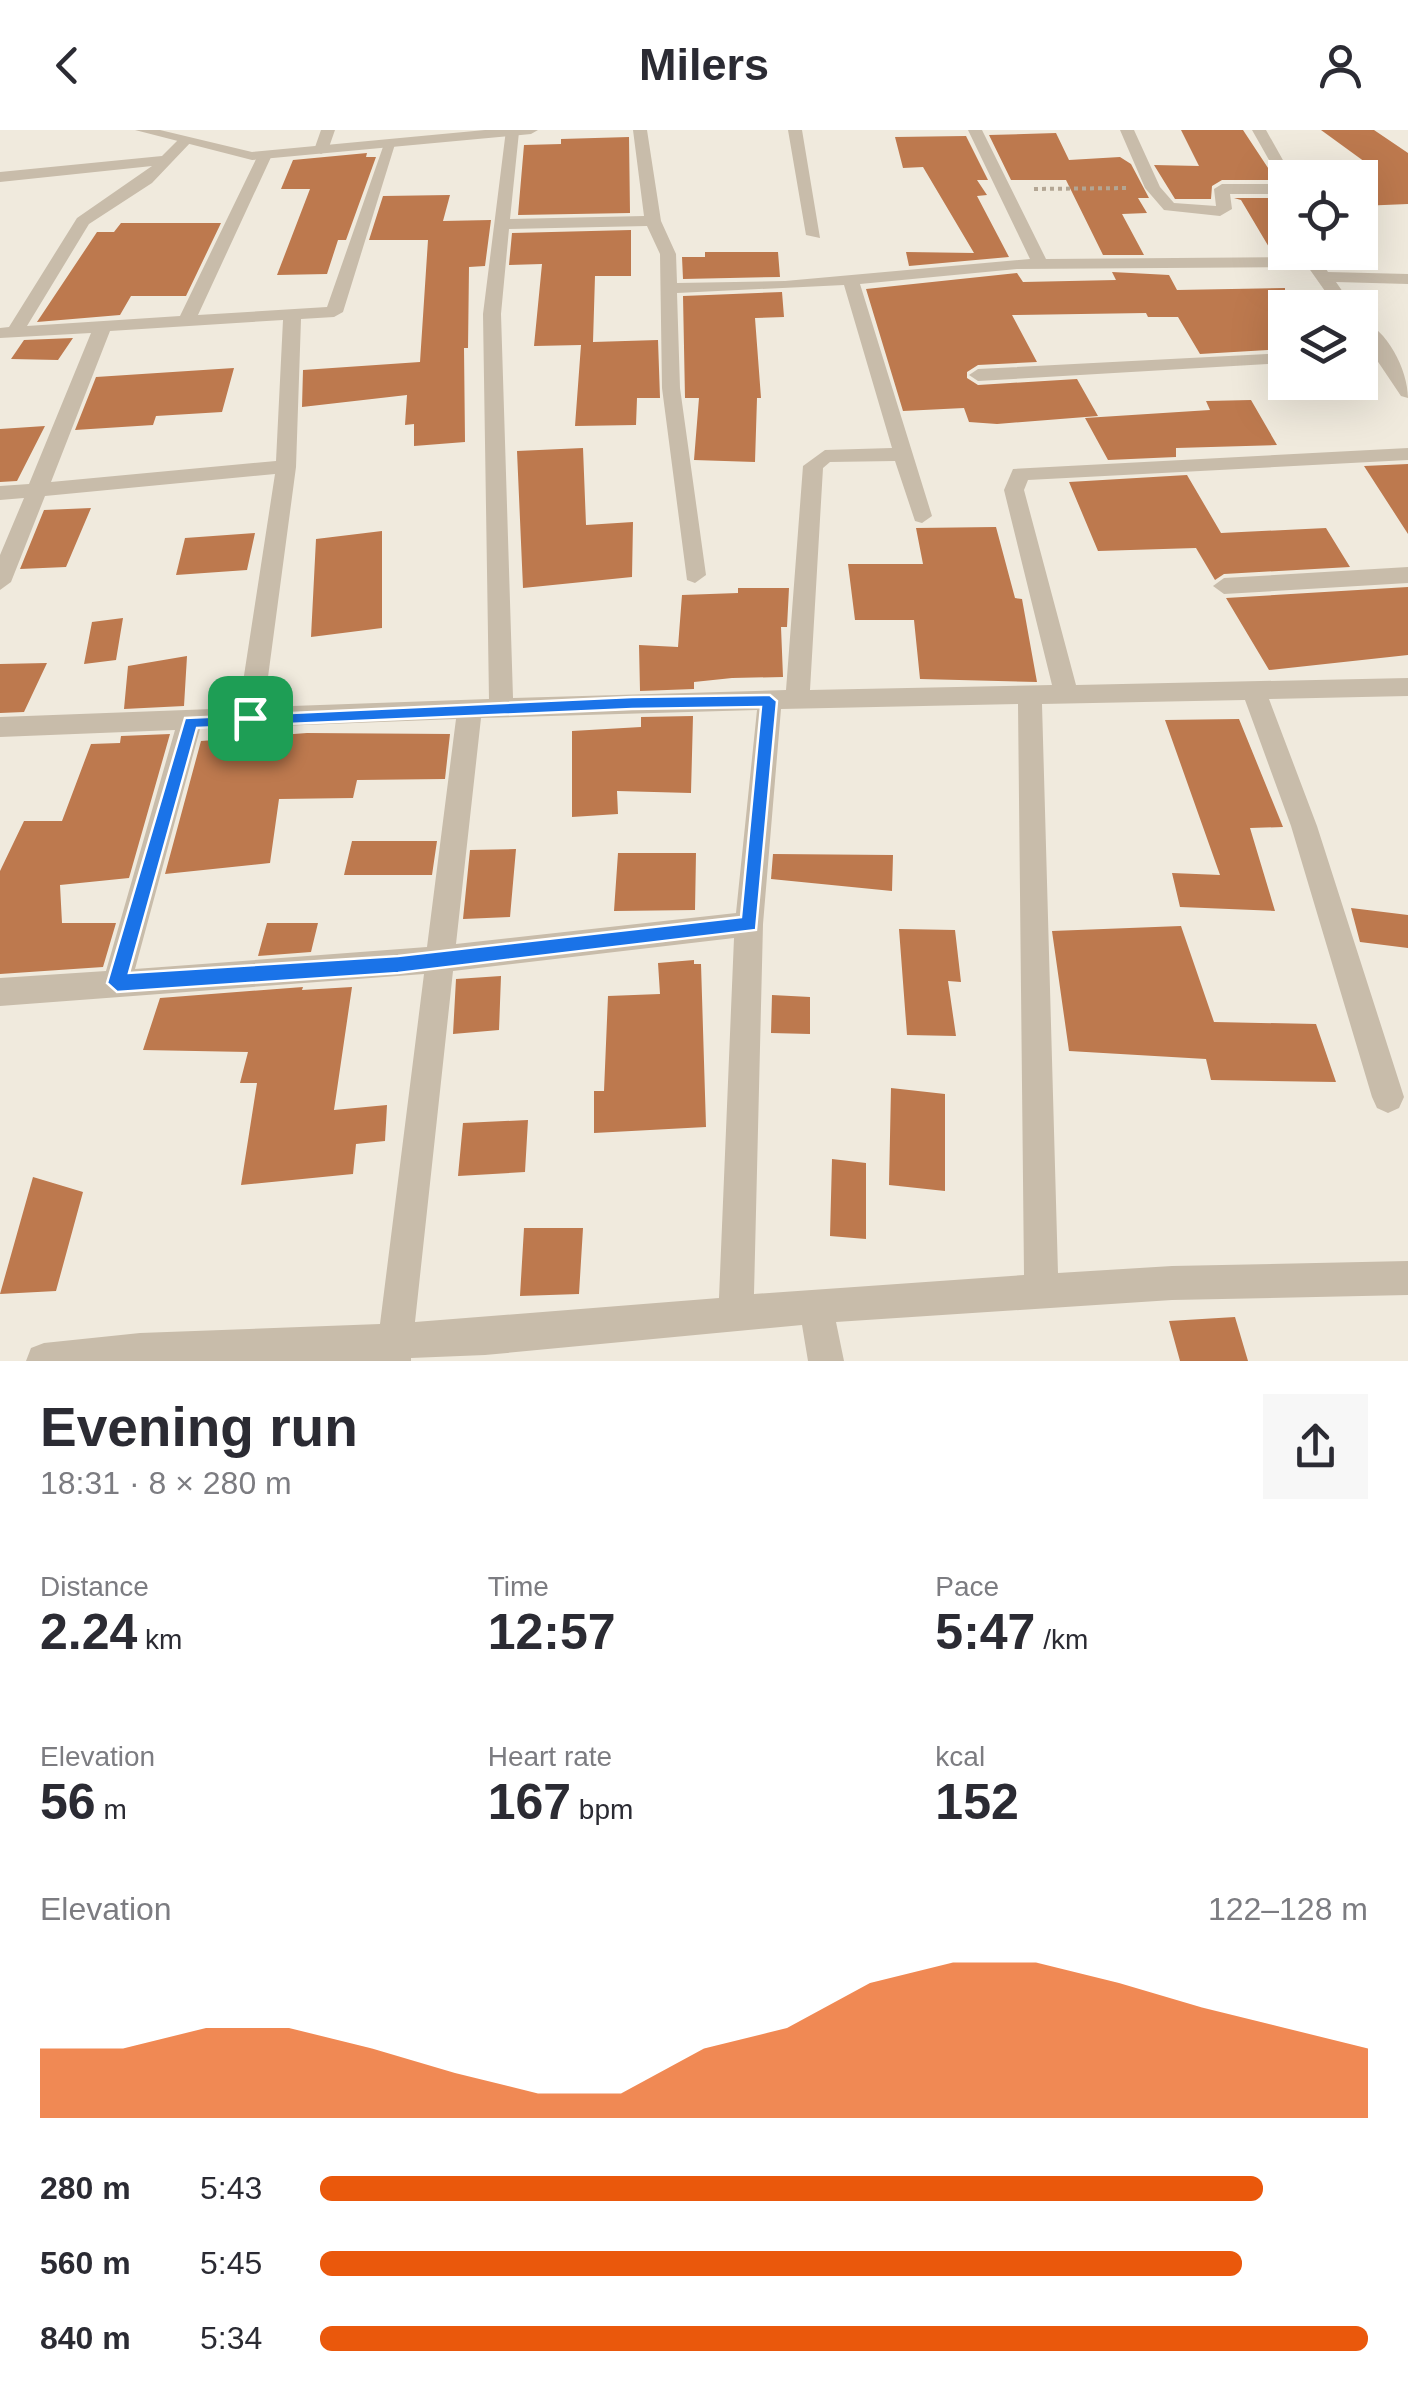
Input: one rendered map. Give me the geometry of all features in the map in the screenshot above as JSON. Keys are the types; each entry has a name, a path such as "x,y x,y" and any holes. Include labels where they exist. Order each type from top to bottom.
{"street":[{"path":"142,130 252,156 522,131 501,224 492,314 502,707"},
{"path":"321,150 328,130"},
{"path":"640,130 653,220 668,254 671,388 695,574"},
{"path":"795,130 814,235"},
{"path":"974,130 1040,264"},
{"path":"1128,130 1153,188 1169,207 1223,210 1222,189 1268,189"},
{"path":"1259,130 1276,160"},
{"path":"8,332 83,221 147,180 184,142"},
{"path":"8,332 334,312 391,144"},
{"path":"187,320 264,155"},
{"path":"0,177 168,160"},
{"path":"501,224 653,220"},
{"path":"671,288 757,287 1040,264 1268,264"},
{"path":"1352,270 1408,279"},
{"path":"850,278 922,516"},
{"path":"250,718 286,467 292,314"},
{"path":"0,582 103,326"},
{"path":"1378,345 1408,392"},
{"path":"1378,352 1384,352"},
{"path":"978,375 1268,359"},
{"path":"736,1314 749,924 813,466 825,456 904,454"},
{"path":"1066,694 1014,490 1020,474 1408,454"},
{"path":"0,493 286,467"},
{"path":"1224,586 1408,576"},
{"path":"0,728 502,707 1408,687"},
{"path":"1253,689 1304,826 1388,1097"},
{"path":"1030,695 1040,1292"},
{"path":"394,1351 470,708"},
{"path":"117,983 190,722"},
{"path":"0,992 439,960 749,924"},
{"path":"44,1361 140,1352 394,1351 486,1338 816,1306 1172,1284 1408,1278"},
{"path":"816,1306 826,1361"}],"path":[{"path":"1002,189 1153,188"}],"building":[{"path":"1181,130 1243,130 1268,168 1268,180 1222,180 1212,186 1211,199 1175,199 1154,165 1199,166"},
{"path":"1321,130 1374,130 1408,153 1408,204 1378,205 1378,160 1362,160"},
{"path":"1056,133 1069,160 1120,157 1131,164 1149,198 1138,198 1147,213 1122,214 1144,255 1103,255 1066,180 1011,180 989,135"},
{"path":"966,136 988,180 977,180 987,195 977,196 1009,257 909,266 906,252 974,253 923,167 903,168 895,137"},
{"path":"629,137 630,213 518,215 524,145 561,144 561,139"},
{"path":"367,153 366,157 376,157 346,240 338,240 327,274 277,275 310,189 281,189 293,160"},
{"path":"450,195 443,221 491,220 485,266 469,267 468,348 464,348 465,442 414,446 414,424 405,425 407,395 302,407 303,370 420,362 428,240 369,240 383,196"},
{"path":"1234,198 1268,198 1268,246 1241,200"},
{"path":"121,223 221,223 186,296 131,296 120,315 37,322 97,232 114,232"},
{"path":"631,230 631,276 595,276 593,342 658,340 660,398 637,398 636,425 575,426 581,345 534,346 542,264 509,265 512,233"},
{"path":"705,252 778,252 780,277 683,279 682,257 705,257"},
{"path":"1112,272 1169,275 1177,290 1285,288 1285,290 1268,290 1268,350 1200,354 1178,317 1148,317 1146,313 1012,315 1037,362 978,365 967,372 967,378 978,385 1077,379 1098,416 997,424 969,422 964,408 903,411 866,289 1017,273 1023,282 1116,280"},
{"path":"782,292 784,317 755,318 761,398 757,398 755,462 694,460 699,398 685,398 683,296"},
{"path":"73,338 58,360 11,359 24,340"},
{"path":"234,368 222,412 156,416 153,425 75,430 96,377"},
{"path":"1251,400 1277,445 1176,448 1176,457 1108,460 1085,418 1210,410 1206,401"},
{"path":"45,426 17,481 0,482 0,429"},
{"path":"583,448 586,525 633,522 632,577 523,588 517,451"},
{"path":"1408,464 1408,534 1364,466"},
{"path":"1187,475 1221,533 1326,528 1350,567 1224,574 1215,580 1196,548 1098,551 1069,482"},
{"path":"91,508 66,567 20,569 44,510"},
{"path":"996,527 1015,598 1022,599 1037,682 920,679 914,620 855,620 848,564 923,564 916,528"},
{"path":"382,531 382,628 311,637 316,539"},
{"path":"255,533 247,570 176,575 185,538"},
{"path":"1408,587 1408,655 1269,670 1226,598"},
{"path":"738,588 789,588 787,627 781,627 783,677 732,678 694,682 694,689 640,691 639,645 678,647 682,595 738,593"},
{"path":"123,618 116,660 84,664 92,622"},
{"path":"187,656 184,706 124,709 128,666"},
{"path":"47,663 24,712 0,713 0,664"},
{"path":"693,716 691,793 617,791 618,814 572,817 572,731 641,727 641,717"},
{"path":"1239,719 1283,827 1250,828 1275,911 1180,907 1172,873 1220,875 1165,720"},
{"path":"307,733 450,734 445,779 357,780 353,798 279,799 270,863 165,874 201,741"},
{"path":"170,734 129,878 60,885 62,923 116,923 103,967 0,974 0,871 24,821 62,821 91,744 120,743 121,736"},
{"path":"352,841 437,841 432,875 344,875"},
{"path":"516,849 510,917 463,919 470,850"},
{"path":"618,853 696,853 695,910 614,911"},
{"path":"773,854 893,855 892,891 771,879"},
{"path":"1351,908 1408,915 1408,948 1360,942"},
{"path":"267,923 318,923 311,952 258,956"},
{"path":"1181,926 1214,1022 1316,1024 1336,1082 1211,1080 1206,1059 1069,1051 1052,931"},
{"path":"899,929 955,930 961,982 948,981 956,1036 907,1035"},
{"path":"694,960 694,964 701,964 706,1127 594,1133 594,1091 604,1091 608,996 660,994 658,963"},
{"path":"501,976 499,1030 453,1034 456,979"},
{"path":"303,987 302,990 352,987 334,1110 387,1105 385,1141 356,1144 353,1174 241,1185 257,1083 240,1083 248,1052 143,1050 160,998"},
{"path":"772,995 810,997 810,1034 771,1033"},
{"path":"891,1088 945,1094 945,1191 889,1185"},
{"path":"528,1120 525,1172 458,1176 463,1123"},
{"path":"832,1159 866,1163 866,1239 830,1236"},
{"path":"33,1177 83,1192 56,1291 0,1294"},
{"path":"524,1228 583,1228 579,1294 520,1296"},
{"path":"1235,1317 1248,1361 1180,1361 1169,1321"}],"route":[{"path":"770,701 749,924 398,964 117,983 190,722 250,718 770,701"}]}
